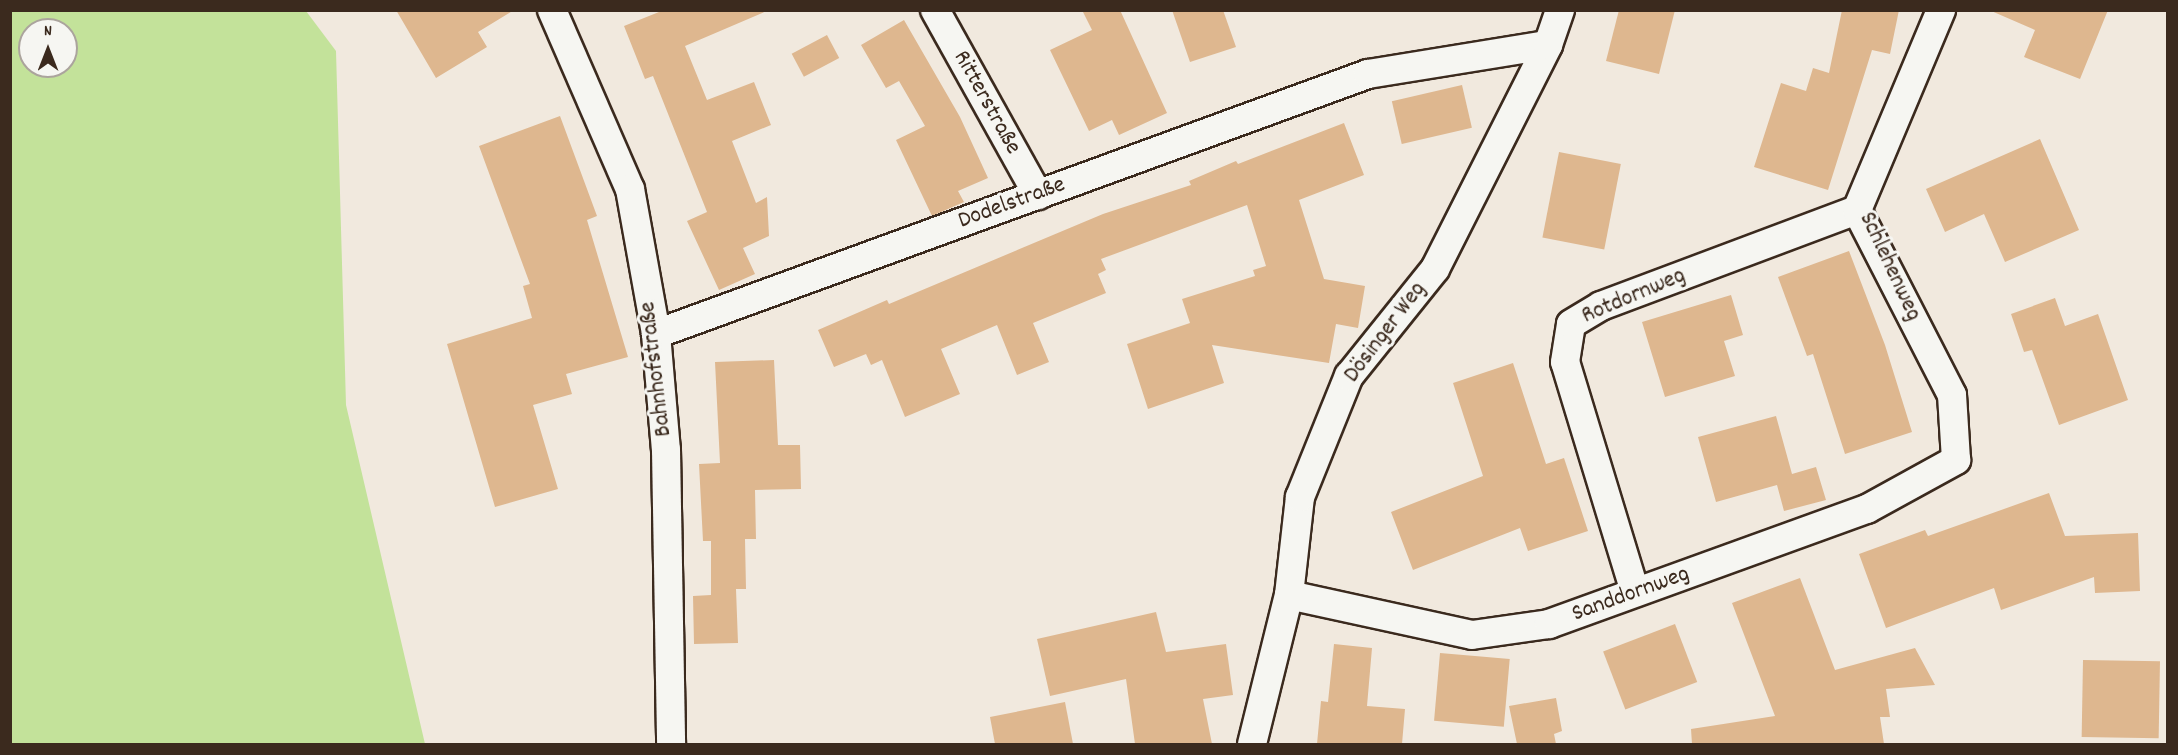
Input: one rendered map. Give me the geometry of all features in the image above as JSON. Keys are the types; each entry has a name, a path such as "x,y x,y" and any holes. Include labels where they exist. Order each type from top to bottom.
{"street":[{"name":"Bahnhofstraße","path":"552,10 630,189 656,334 666,450 671,744"},
{"name":"Ritterstraße","path":"935,10 1038,195"},
{"name":"Dösinger Weg","path":"1252,744 1289,595 1300,497 1349,376 1435,268 1548,45 1560,10"},
{"name":"Schlehenweg","path":"1941,10 1857,210 1952,395 1956,460"},
{"name":"Dodelstraße","path":"656,334 1368,74 1548,45"},
{"name":"Rotdornweg","path":"1635,592 1565,362 1571,324 1601,306 1857,210"},
{"name":"Sanddornweg","path":"1289,595 1472,635 1550,624 1867,508 1956,460"}],"green space":[{"path":"10,11 306,11 336,51 346,405 425,744 11,744"}],"building":[{"path":"396,10 514,10 478,32 487,47 436,78"},
{"path":"664,10 769,10 685,46 707,100 754,82 771,125 732,141 756,203 767,197 769,236 743,248 755,274 719,290 687,221 707,212 653,76 645,79 624,26"},
{"path":"1082,10 1120,10 1167,113 1119,135 1112,120 1089,131 1050,50 1092,30"},
{"path":"1172,10 1223,10 1236,47 1190,62"},
{"path":"1619,10 1675,10 1659,74 1606,61"},
{"path":"1842,10 1899,10 1890,54 1872,50 1828,190 1754,167 1781,83 1806,91 1813,68 1829,73"},
{"path":"1989,10 2108,10 2080,79 2024,57 2035,30"},
{"path":"904,20 960,117 988,178 958,191 964,202 932,216 896,140 925,126 899,81 886,88 861,45"},
{"path":"827,35 839,58 804,77 792,54"},
{"path":"1462,85 1472,128 1402,144 1392,101"},
{"path":"560,116 597,216 587,220 628,357 566,374 572,394 533,405 558,489 495,507 447,344 532,318 523,286 530,284 479,146"},
{"path":"1344,123 1364,175 1299,200 1324,279 1365,286 1358,328 1336,324 1329,363 1212,345 1224,383 1148,409 1127,344 1190,323 1182,299 1255,276 1253,270 1266,266 1247,205 1101,259 1106,270 1098,274 1106,293 1033,323 1049,362 1017,375 997,325 941,349 960,394 905,417 882,360 871,365 866,354 834,367 818,330 887,300 889,304 1103,214 1191,185 1189,181 1236,161 1238,164"},
{"path":"2040,139 2079,230 2005,262 1984,214 1945,232 1926,189"},
{"path":"1559,152 1621,164 1604,249 1542,237"},
{"path":"1849,251 1885,345 1912,432 1845,454 1813,354 1807,356 1778,277"},
{"path":"1731,295 1743,335 1724,341 1735,376 1665,397 1642,322"},
{"path":"2055,298 2065,326 2098,314 2128,400 2059,425 2032,350 2024,352 2011,314"},
{"path":"774,360 778,445 800,445 801,489 755,490 756,539 745,539 746,589 736,589 738,643 694,644 693,596 711,595 711,541 703,541 699,464 720,463 715,362"},
{"path":"1513,363 1546,464 1564,458 1588,531 1528,551 1520,528 1413,570 1391,512 1483,476 1453,383"},
{"path":"1776,416 1792,474 1816,467 1826,500 1784,511 1777,485 1716,502 1698,437"},
{"path":"2049,493 2065,536 2138,533 2140,591 2095,593 2094,577 2001,610 1994,588 1886,628 1859,554 1925,530 1928,536"},
{"path":"1800,578 1835,670 1915,648 1935,685 1886,689 1890,717 1880,717 1884,744 1692,744 1691,729 1775,716 1732,603"},
{"path":"1156,612 1166,652 1226,644 1233,695 1203,699 1212,744 1135,744 1126,679 1050,696 1037,639"},
{"path":"1675,624 1697,682 1625,709 1603,652"},
{"path":"1334,644 1372,648 1367,706 1405,709 1402,744 1317,744 1321,701 1328,702"},
{"path":"1440,653 1510,659 1504,727 1434,721"},
{"path":"2083,660 2160,661 2159,738 2082,737"},
{"path":"1556,698 1562,731 1554,734 1556,744 1517,744 1509,706"},
{"path":"1065,702 1073,744 995,744 990,717"}]}
